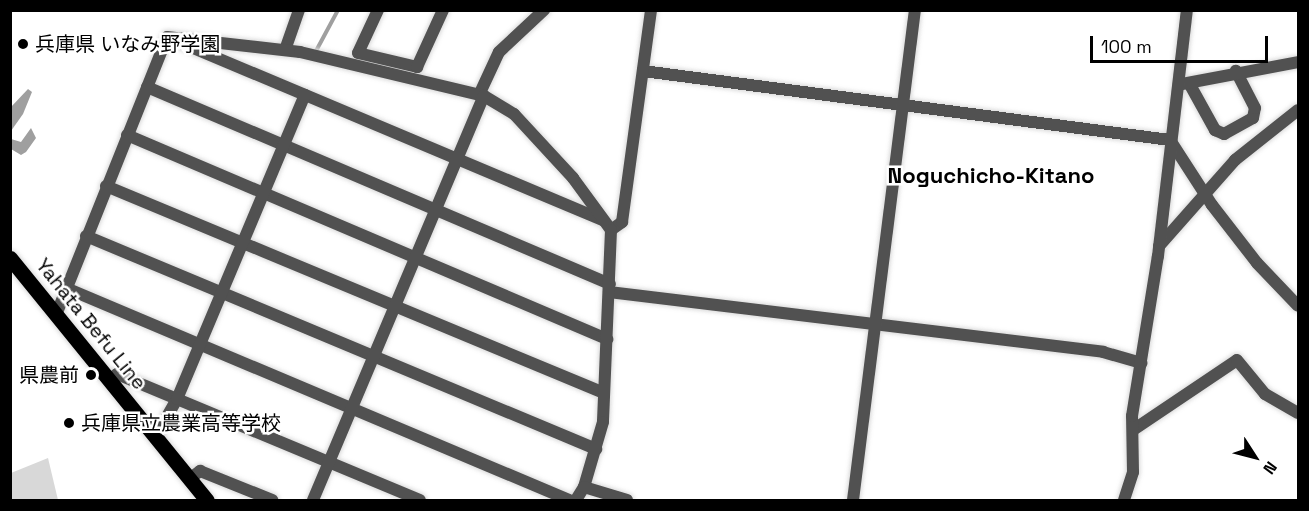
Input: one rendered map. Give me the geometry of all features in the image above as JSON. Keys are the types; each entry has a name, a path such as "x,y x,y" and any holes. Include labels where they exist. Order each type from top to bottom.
{"main road":[{"name":"Yahata Befu Line","path":"10,258 207,501"}],"street":[{"path":"285,50 298,10"},
{"path":"378,10 358,53 417,67 443,10"},
{"path":"313,501 499,52 544,10"},
{"path":"167,37 457,158 608,225 622,222 651,10"},
{"path":"853,501 915,10"},
{"path":"1124,501 1133,472 1132,430 1159,246 1170,140 1183,84 1187,10"},
{"path":"167,37 285,50 481,96 514,114 573,178 608,225 610,288 603,422 584,487 576,501"},
{"path":"56,315 167,37"},
{"path":"1183,84 1236,71 1299,62"},
{"path":"642,71 1170,140 1257,263 1299,306"},
{"path":"1183,84 1215,130 1224,134 1253,118 1255,108 1236,71"},
{"path":"147,87 435,208 610,288 875,326 1103,352 1141,363"},
{"path":"155,438 177,399 305,95"},
{"path":"1159,246 1235,160 1299,110"},
{"path":"127,135 607,339"},
{"path":"106,186 604,393"},
{"path":"86,236 596,449"},
{"path":"66,288 569,501"},
{"path":"1132,430 1237,360 1265,394 1299,412"},
{"path":"108,380 117,374 420,501"},
{"path":"189,479 200,471 272,501"},
{"path":"584,487 627,501"}],"shaded area":[{"path":"28,89 32,92 23,114 11,131 11,107"},
{"path":"31,128 36,138 26,152 21,155 11,149 11,139 21,142"},
{"path":"48,458 58,500 11,500 11,473"}],"waterway":[{"path":"316,51 338,10"}],"place":[{"name":"兵庫県 いなみ野学園","path":"23,44"},
{"name":"県農前","path":"91,375"},
{"name":"兵庫県立農業高等学校","path":"69,423"}],"district":[{"name":"Noguchicho-Kitano","path":"991,176"}]}
